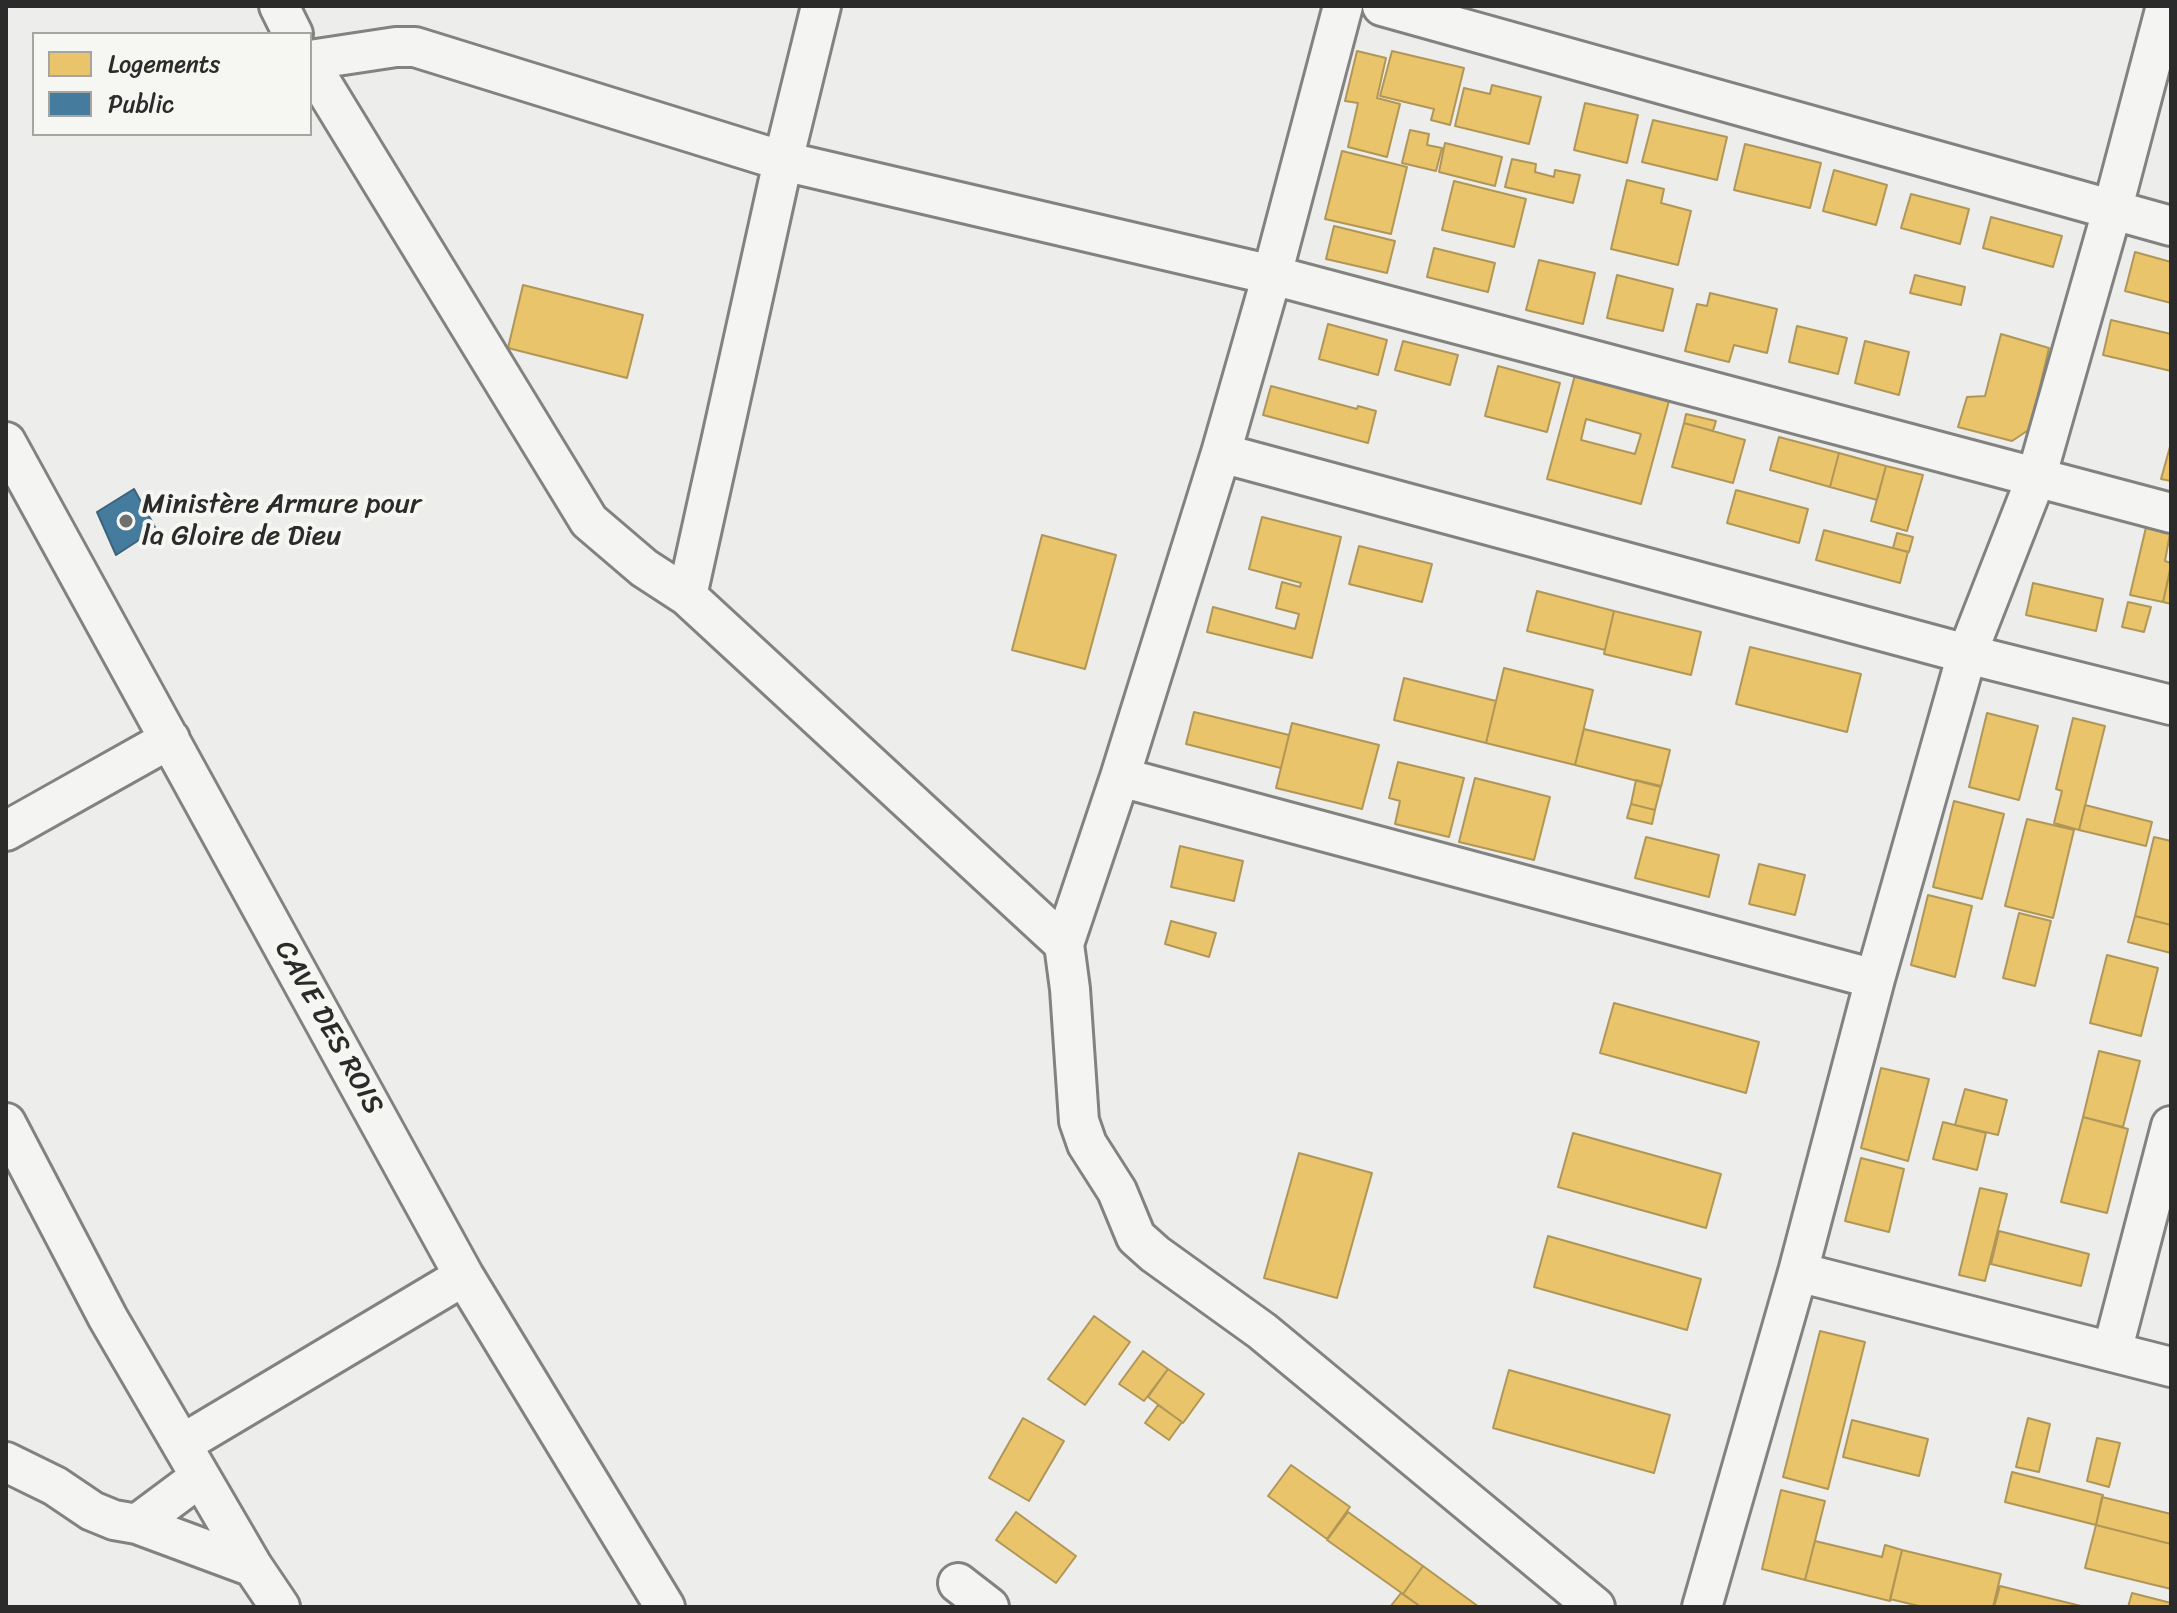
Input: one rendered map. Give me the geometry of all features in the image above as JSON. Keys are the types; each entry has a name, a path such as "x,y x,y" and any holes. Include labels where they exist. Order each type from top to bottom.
{"street":[{"path":"279,6 292,32"},
{"path":"687,596 783,161 821,6"},
{"path":"1343,6 1221,453 1120,777 1064,944 1079,1121 1087,1144 1117,1191 1136,1237 1262,1331 1595,1607"},
{"path":"1382,6 2171,226"},
{"path":"1702,1607 1798,1272 1875,979 1967,654 2036,478 2166,6"},
{"path":"312,62 396,47 415,47 783,161 1272,275 2171,513"},
{"path":"312,65 589,521 644,568 687,596 1064,944"},
{"name":"CAVE DES ROIS","path":"6,442 464,1276 665,1607"},
{"path":"1221,453 1967,654 2171,705"},
{"path":"6,831 170,739"},
{"path":"1120,777 1875,979"},
{"path":"6,1123 108,1318 253,1567 280,1607"},
{"path":"2112,1352 2171,1126"},
{"path":"1798,1272 2171,1367"},
{"path":"137,1524 191,1460 464,1276"},
{"path":"6,1462 55,1486 92,1511 114,1520 137,1524 253,1567"},
{"path":"958,1583 989,1607"}],"building: Logements":[{"path":"1357,51 1386,58 1377,98 1400,104 1387,157 1348,147 1358,103 1345,101"},
{"path":"1392,51 1464,68 1450,125 1431,120 1434,109 1380,96"},
{"path":"1492,85 1541,97 1529,144 1455,126 1464,88 1490,94"},
{"path":"1585,103 1638,115 1627,163 1574,150"},
{"path":"1653,120 1727,137 1717,180 1642,162"},
{"path":"1410,130 1429,134 1427,145 1442,148 1436,171 1402,163"},
{"path":"1445,143 1502,157 1495,186 1439,172"},
{"path":"1745,144 1821,163 1810,208 1734,190"},
{"path":"1342,151 1407,167 1391,234 1325,219"},
{"path":"1512,159 1536,164 1535,172 1554,177 1555,170 1580,175 1573,203 1505,187"},
{"path":"1834,170 1887,185 1876,225 1823,211"},
{"path":"1627,180 1664,189 1661,203 1691,211 1678,265 1611,249"},
{"path":"1454,181 1526,199 1514,247 1442,230"},
{"path":"1911,194 1969,209 1960,244 1901,228"},
{"path":"1991,217 2062,236 2053,267 1983,248"},
{"path":"1334,226 1395,241 1387,273 1326,259"},
{"path":"1434,248 1495,263 1488,292 1427,277"},
{"path":"2135,252 2171,262 2171,303 2125,291"},
{"path":"1539,260 1595,273 1583,324 1526,310"},
{"path":"1617,275 1673,289 1663,331 1607,318"},
{"path":"1915,275 1965,287 1961,305 1910,293"},
{"path":"523,285 643,315 627,378 508,348"},
{"path":"1710,293 1777,309 1767,353 1734,345 1729,362 1685,351 1697,304 1707,306"},
{"path":"2111,320 2171,334 2171,371 2103,355"},
{"path":"1328,324 1387,340 1378,375 1319,359"},
{"path":"1797,326 1847,338 1838,374 1789,362"},
{"path":"2001,334 2049,348 2030,429 2012,441 1958,427 1967,397 1985,396"},
{"path":"1403,341 1458,355 1450,385 1395,370"},
{"path":"1865,341 1909,352 1899,395 1855,383"},
{"path":"1498,366 1560,383 1547,432 1485,416"},
{"path":"1575,375 1669,401 1641,504 1547,479","holes":["1586,419 1641,434 1635,454 1581,440"]},
{"path":"1271,386 1357,409 1358,406 1376,411 1368,443 1263,415"},
{"path":"1686,414 1716,421 1713,431 1684,423"},
{"path":"1684,423 1745,440 1733,483 1672,467"},
{"path":"1779,437 1839,453 1830,487 1770,470"},
{"path":"2171,443 2171,481 2161,479"},
{"path":"1839,453 1886,466 1877,500 1830,487"},
{"path":"1886,466 1923,475 1907,531 1871,521"},
{"path":"1736,490 1808,509 1799,543 1727,523"},
{"path":"1262,517 1341,537 1312,658 1207,632 1213,607 1295,629 1299,614 1276,608 1282,582 1300,587 1301,583 1249,569"},
{"path":"2147,523 2171,528 2165,561 2171,563 2171,567 2163,602 2130,595"},
{"path":"1824,530 1908,552 1900,583 1816,560"},
{"path":"1897,533 1913,537 1909,552 1893,548"},
{"path":"1042,535 1116,555 1085,669 1012,650"},
{"path":"1359,546 1432,564 1422,602 1349,584"},
{"path":"2171,565 2171,604 2163,602"},
{"path":"2033,583 2103,599 2096,631 2026,615"},
{"path":"1537,591 1614,611 1605,650 1527,631"},
{"path":"2128,602 2151,607 2144,632 2122,627"},
{"path":"1614,611 1701,632 1691,675 1604,654"},
{"path":"1750,647 1861,674 1847,732 1736,704"},
{"path":"1504,668 1593,690 1575,765 1486,743"},
{"path":"1404,678 1496,701 1486,743 1394,720"},
{"path":"1194,712 1289,735 1281,768 1186,744"},
{"path":"1987,713 2038,726 2019,800 1969,787"},
{"path":"2073,718 2105,726 2079,830 2054,823 2062,791 2056,789"},
{"path":"1292,723 1379,745 1362,809 1276,788"},
{"path":"1584,729 1670,750 1661,787 1575,765"},
{"path":"1398,762 1464,778 1449,837 1395,824 1400,801 1389,798"},
{"path":"1475,778 1550,797 1534,860 1459,842"},
{"path":"1636,780 1661,786 1655,810 1631,804"},
{"path":"1954,801 2004,814 1982,899 1933,887"},
{"path":"1631,804 1655,810 1652,824 1627,818"},
{"path":"2085,805 2152,822 2146,846 2079,830"},
{"path":"2027,819 2074,830 2053,918 2005,906"},
{"path":"1646,837 1719,855 1709,897 1635,878"},
{"path":"2154,837 2171,841 2171,925 2135,916"},
{"path":"1180,846 1243,861 1234,901 1171,887"},
{"path":"1759,864 1805,875 1795,915 1749,904"},
{"path":"1928,895 1972,906 1955,977 1911,965"},
{"path":"2019,913 2051,921 2035,986 2003,978"},
{"path":"2135,916 2171,925 2171,953 2128,942"},
{"path":"1171,921 1216,933 1209,957 1165,944"},
{"path":"2107,955 2158,968 2141,1036 2090,1023"},
{"path":"1614,1003 1759,1042 1746,1093 1600,1053"},
{"path":"2099,1051 2140,1061 2123,1127 2083,1117"},
{"path":"1881,1068 1929,1079 1908,1161 1861,1148"},
{"path":"1965,1089 2007,1100 1998,1135 1955,1125"},
{"path":"2083,1117 2128,1129 2107,1213 2061,1202"},
{"path":"1943,1122 1986,1133 1977,1170 1933,1159"},
{"path":"1573,1133 1721,1174 1706,1228 1558,1187"},
{"path":"1299,1153 1372,1173 1337,1298 1264,1278"},
{"path":"1861,1158 1904,1169 1889,1232 1845,1221"},
{"path":"1980,1188 2007,1194 1985,1281 1959,1275"},
{"path":"1999,1231 2089,1254 2081,1286 1991,1264"},
{"path":"1548,1236 1701,1279 1687,1330 1534,1287"},
{"path":"1094,1316 1130,1342 1085,1405 1048,1379"},
{"path":"1820,1331 1865,1342 1828,1489 1783,1477"},
{"path":"1143,1351 1168,1369 1144,1401 1119,1384"},
{"path":"1168,1369 1204,1394 1183,1423 1148,1397"},
{"path":"1509,1370 1670,1415 1654,1473 1493,1428"},
{"path":"1158,1405 1182,1422 1169,1440 1145,1423"},
{"path":"1023,1418 1064,1441 1029,1501 989,1478"},
{"path":"2028,1418 2050,1424 2039,1472 2016,1467"},
{"path":"1852,1420 1928,1439 1919,1476 1843,1457"},
{"path":"2097,1438 2120,1443 2109,1487 2087,1481"},
{"path":"1291,1465 1350,1507 1327,1539 1268,1496"},
{"path":"2012,1472 2103,1495 2096,1525 2005,1502"},
{"path":"1781,1490 1825,1501 1805,1580 1762,1569"},
{"path":"2102,1497 2171,1514 2171,1544 2096,1525"},
{"path":"1016,1512 1076,1556 1056,1583 996,1540"},
{"path":"1348,1512 1423,1566 1403,1594 1327,1540"},
{"path":"2096,1525 2171,1544 2171,1589 2085,1568"},
{"path":"1815,1541 1882,1557 1885,1545 1902,1550 1890,1601 1805,1580"},
{"path":"1902,1550 2001,1574 1993,1607 1923,1607 1890,1599"},
{"path":"1423,1566 1479,1607 1421,1607 1403,1594"},
{"path":"2000,1586 2085,1607 1994,1607"},
{"path":"1401,1593 1421,1607 1390,1607"},
{"path":"2132,1593 2171,1603 2171,1607 2128,1607"}],"building: Public":[{"name":"Ministère Armure pour la Gloire de Dieu","path":"134,489 156,529 116,555 97,512"}],"place":[{"name":"Ministère Armure pour la Gloire de Dieu","path":"126,521"}]}
